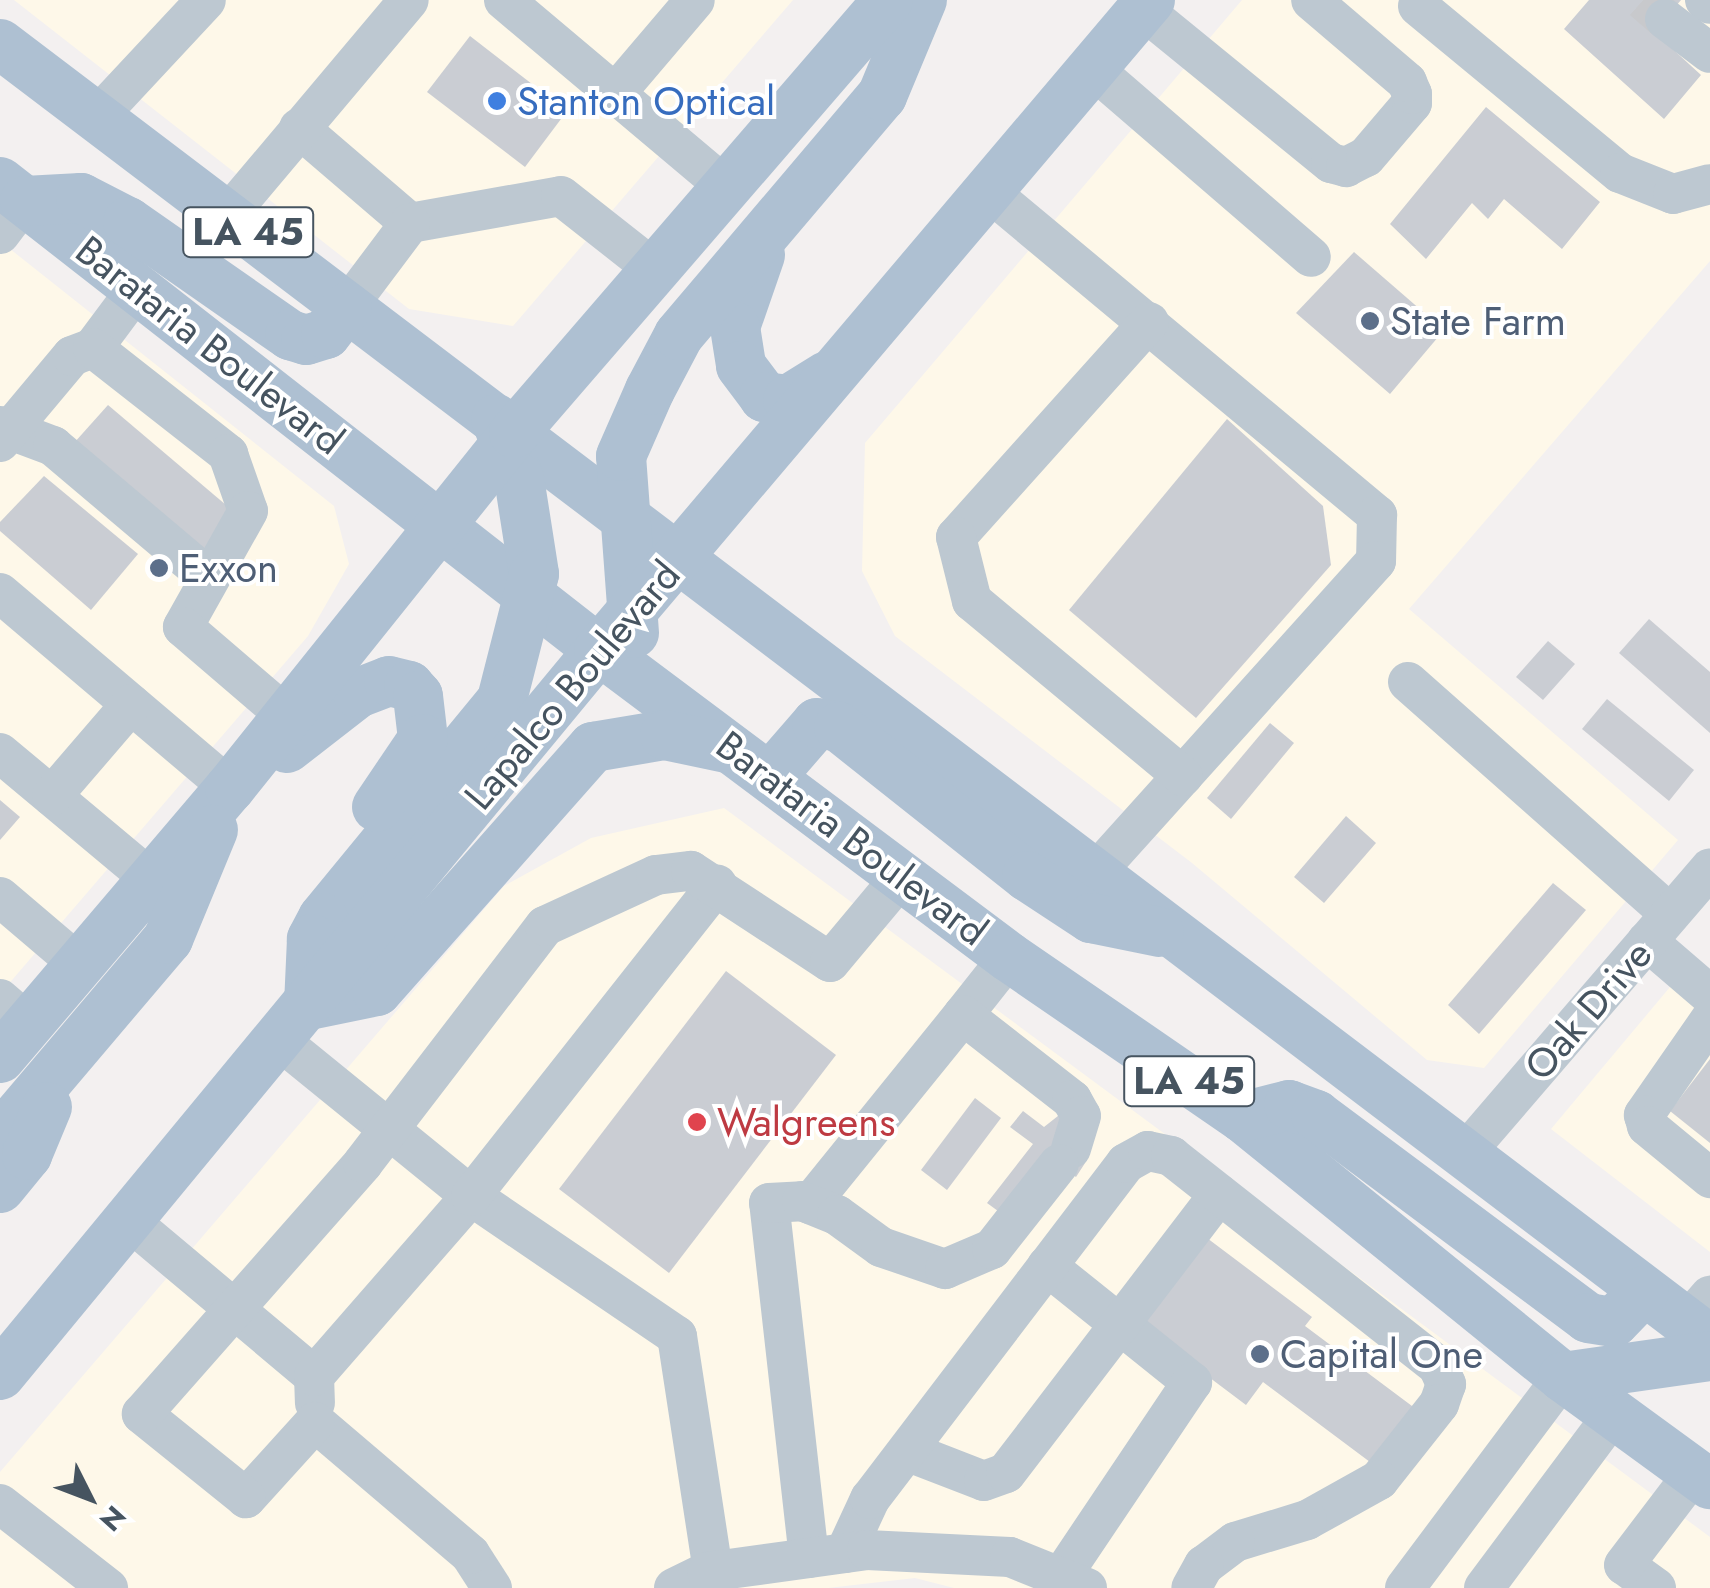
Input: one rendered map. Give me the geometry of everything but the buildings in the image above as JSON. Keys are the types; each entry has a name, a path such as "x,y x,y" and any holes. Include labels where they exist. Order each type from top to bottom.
{"main road":[{"path":"10,1027 80,965 288,717 505,432 655,270 888,0"},
{"path":"613,634 624,517 621,456 650,390 679,335 882,96 922,0"},
{"path":"987,190 1058,68 1134,3"},
{"name":"Lapalco Boulevard","path":"0,1376 16,1344 294,1023 828,376 1092,68 1134,3"},
{"name":"LA 45","path":"0,44 505,432 624,517 1173,935 1466,1152 1644,1291 1704,1329"},
{"path":"8,206 81,198 306,340 326,334 347,307"},
{"name":"Barataria Boulevard","path":"8,206 137,289 534,595 613,634 658,691 1009,957 1242,1117 1562,1378 1702,1479"},
{"path":"772,222 735,327 741,366 764,398 788,400 828,376"},
{"path":"323,918 502,700 534,595 519,478 505,432"},
{"path":"0,1137 168,939 230,788 358,693 398,680 418,696 423,739 408,769 349,840 323,918 312,938 294,1023"},
{"path":"294,1023 378,992 592,747 665,736 753,763 816,723 839,727 1027,876 1091,918 1173,935"},
{"path":"0,1188 26,1155 72,1052"},
{"path":"1242,1117 1290,1105 1316,1115 1588,1318 1614,1322 1644,1291"},
{"path":"1562,1378 1704,1329"}],"street":[{"path":"96,118 206,0"},
{"path":"227,216 409,0"},
{"path":"504,0 726,188"},
{"path":"615,94 695,0"},
{"path":"1134,3 1331,163 1346,167 1366,157 1412,103 1412,94 1407,82 1311,0"},
{"path":"1417,2 1620,172 1673,194 1710,184"},
{"path":"1689,7 1710,32"},
{"path":"1689,7 1710,53"},
{"path":"1092,68 1311,257"},
{"path":"299,128 410,223"},
{"path":"987,190 1377,515 1376,561 1094,875"},
{"path":"347,307 410,223 561,196 655,270"},
{"path":"137,289 92,348 72,356 3,433 53,446 208,577"},
{"path":"1149,322 956,537 972,601 1183,776"},
{"path":"92,348 228,454 248,511 183,628 288,717"},
{"path":"0,593 230,788"},
{"path":"1408,682 1659,928 1710,995"},
{"path":"52,796 131,704"},
{"path":"0,753 152,880"},
{"name":"Oak Drive","path":"1466,1152 1710,868"},
{"path":"717,884 471,1196 314,1376 316,1422 246,1498 142,1414 389,1130 545,926 656,875 691,870 717,884 830,962 902,876"},
{"path":"0,897 80,965"},
{"path":"810,1204 1009,957"},
{"path":"827,1555 770,1204 810,1204 881,1247 945,1268 992,1249 1065,1156 1081,1116 1072,1100 963,1015"},
{"path":"1710,1020 1644,1114 1647,1126 1710,1178"},
{"path":"294,1023 389,1130 471,1196 677,1336 713,1571"},
{"path":"827,1555 1126,1163 1148,1151 1172,1156 1438,1366 1446,1384 1439,1404 1379,1480 1307,1520 1235,1542 1204,1565 1191,1588"},
{"path":"909,1452 984,1480 1006,1473 1119,1320 1219,1194"},
{"path":"128,1219 314,1376"},
{"path":"674,1588 713,1571 827,1555 1010,1557 1074,1582 1192,1382 1048,1266"},
{"path":"1405,1588 1562,1378"},
{"path":"1484,1588 1612,1416"},
{"path":"316,1422 470,1554 492,1588"},
{"path":"1629,1580 1702,1479"},
{"path":"0,1504 108,1588"}],"shaded area":[{"path":"14,0 793,0 513,326 409,309"},
{"path":"1242,0 1710,0 1710,261 1409,609 1678,840 1484,1068 1427,1060 1192,863 895,636 862,571 865,443"},
{"path":"0,241 334,506 349,564 308,636 0,994"},
{"path":"724,808 1710,1537 1710,1588 954,1588 915,1578 828,1588 0,1588 0,1472 504,886 591,838"},
{"path":"1691,962 1710,978 1710,1252 1551,1129"}],"tunnel":[{"path":"1643,0 1665,19"}],"place":[{"name":"Stanton Optical","path":"497,101"},
{"name":"State Farm","path":"1370,321"},
{"name":"Exxon","path":"159,568"},
{"name":"Walgreens","path":"697,1122"},
{"name":"Capital One","path":"1260,1354"}]}
